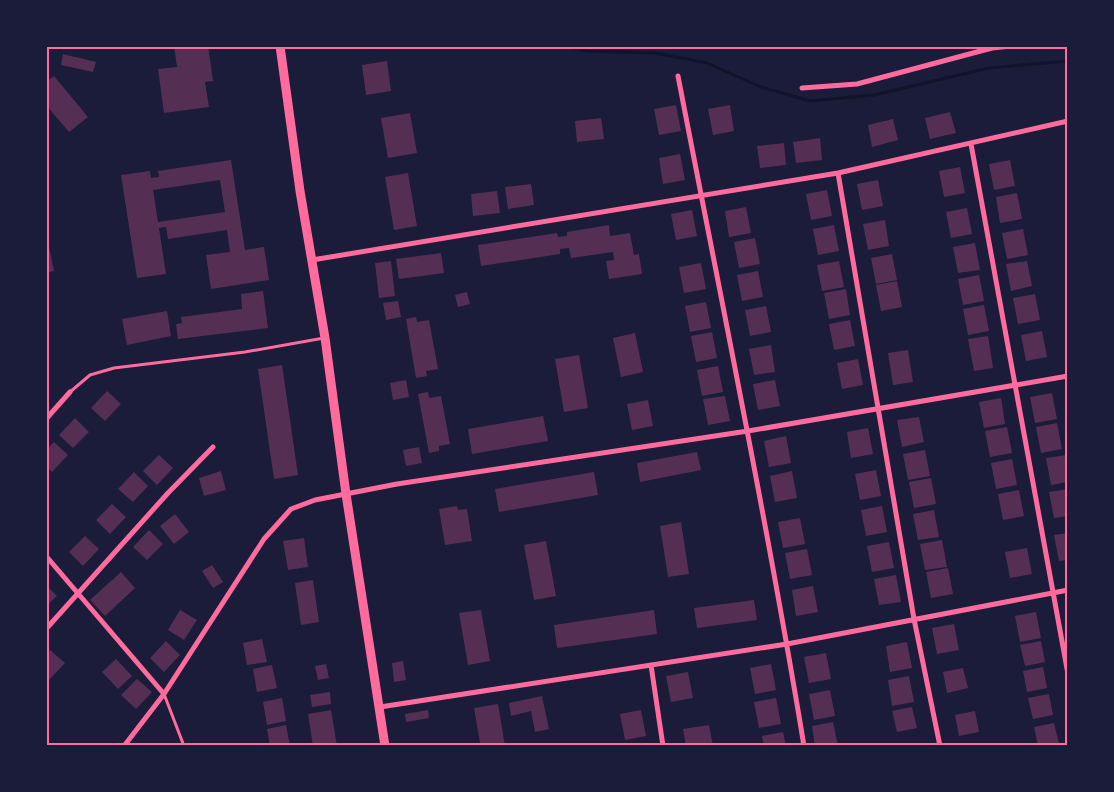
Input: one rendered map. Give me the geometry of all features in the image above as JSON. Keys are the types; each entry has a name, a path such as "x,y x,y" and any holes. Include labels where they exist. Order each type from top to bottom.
{"main road":[{"path":"280,46 385,746"}],"street":[{"path":"802,88 857,84 992,47 1011,46"},
{"path":"678,76 748,431 804,746"},
{"path":"312,260 838,172 1068,121"},
{"path":"971,144 1068,674"},
{"path":"838,172 914,619 940,746"},
{"path":"124,746 164,694 264,539 291,510 315,500 426,480 748,431 1068,376"},
{"path":"46,419 70,392"},
{"path":"46,628 168,493 213,447"},
{"path":"46,556 164,694"},
{"path":"380,707 787,644 1068,590"},
{"path":"651,665 663,746"}],"lane":[{"path":"70,392 90,375 114,368 245,352 325,338"},
{"path":"164,694 184,746"}],"building":[{"path":"174,46 208,46 213,81 205,82 209,107 164,113 158,69 177,67"},
{"path":"63,54 96,62 93,72 61,65"},
{"path":"387,61 391,91 366,95 362,65"},
{"path":"54,76 88,117 69,132 46,105 46,82"},
{"path":"676,105 681,131 659,135 654,109"},
{"path":"730,105 734,131 713,135 708,109"},
{"path":"950,112 956,133 930,139 925,118"},
{"path":"410,113 417,153 388,158 381,118"},
{"path":"601,118 604,139 577,142 575,121"},
{"path":"893,119 898,140 872,147 868,125"},
{"path":"820,138 822,160 796,163 793,142"},
{"path":"784,143 786,165 760,168 757,146"},
{"path":"680,154 685,180 663,184 659,158"},
{"path":"231,160 245,250 264,247 269,280 211,289 206,255 230,252 227,230 168,239 166,227 159,228 166,274 137,278 121,175 150,171 151,178 159,177 158,171","holes":["220,180 225,212 158,222 153,190"]},
{"path":"1010,160 1015,186 994,190 989,164"},
{"path":"960,167 965,193 944,197 939,171"},
{"path":"408,173 417,226 394,230 385,177"},
{"path":"878,180 883,206 862,210 857,184"},
{"path":"531,184 534,205 508,209 505,187"},
{"path":"827,190 832,216 811,220 806,194"},
{"path":"497,191 500,213 473,216 471,194"},
{"path":"1017,193 1022,219 1000,223 996,197"},
{"path":"746,207 751,233 729,237 725,211"},
{"path":"967,208 972,234 951,238 946,212"},
{"path":"692,210 697,236 676,240 671,214"},
{"path":"885,220 889,246 868,250 863,224"},
{"path":"609,225 610,236 630,233 634,255 639,254 642,274 609,279 606,261 614,260 613,252 571,258 569,248 560,249 560,254 481,266 478,245 557,233 558,237 567,236 567,232"},
{"path":"834,225 839,251 818,255 813,229"},
{"path":"1023,229 1028,255 1007,259 1002,233"},
{"path":"46,232 54,271 46,273"},
{"path":"755,238 760,264 739,268 734,242"},
{"path":"975,243 980,270 958,273 953,247"},
{"path":"441,253 444,273 399,279 396,259"},
{"path":"892,254 897,280 876,284 871,258"},
{"path":"391,261 395,296 379,298 375,263"},
{"path":"839,261 844,287 822,291 817,265"},
{"path":"1027,261 1032,286 1011,291 1006,264"},
{"path":"701,263 706,289 684,293 679,267"},
{"path":"758,271 763,297 742,301 737,275"},
{"path":"979,275 984,301 963,305 958,279"},
{"path":"897,281 902,307 881,311 876,285"},
{"path":"846,289 850,315 829,319 824,293"},
{"path":"263,291 268,328 178,339 176,324 182,323 181,317 242,309 241,294"},
{"path":"467,292 470,304 458,307 455,295"},
{"path":"1035,294 1040,320 1018,324 1013,298"},
{"path":"398,301 401,317 386,320 383,303"},
{"path":"706,302 711,328 690,332 685,306"},
{"path":"984,305 989,331 968,335 963,309"},
{"path":"766,306 771,332 750,336 745,310"},
{"path":"167,311 171,336 127,345 122,319"},
{"path":"416,317 417,322 429,320 438,369 426,371 427,376 416,378 406,319"},
{"path":"850,320 855,346 834,350 829,324"},
{"path":"1042,331 1047,357 1026,361 1021,335"},
{"path":"712,332 717,358 696,362 691,336"},
{"path":"635,333 643,372 621,377 613,338"},
{"path":"988,336 993,368 974,371 968,339"},
{"path":"771,345 775,372 754,375 749,349"},
{"path":"908,350 913,382 893,385 888,353"},
{"path":"579,355 588,408 564,412 555,359"},
{"path":"858,359 863,385 842,389 837,363"},
{"path":"282,365 298,475 274,479 258,369"},
{"path":"718,366 723,392 702,396 697,370"},
{"path":"406,380 409,397 393,400 390,383"},
{"path":"775,380 780,406 758,410 753,384"},
{"path":"107,391 121,404 105,421 91,408"},
{"path":"428,392 429,398 441,396 450,444 439,446 439,451 429,453 418,394"},
{"path":"1052,393 1057,419 1035,423 1030,397"},
{"path":"725,396 730,421 708,425 703,399"},
{"path":"1001,398 1005,424 984,428 979,402"},
{"path":"648,400 653,426 632,430 627,404"},
{"path":"543,416 548,441 472,454 468,429"},
{"path":"919,417 924,442 902,447 897,420"},
{"path":"75,418 89,432 73,448 59,435"},
{"path":"1057,423 1062,449 1041,453 1036,427"},
{"path":"1007,427 1012,453 990,457 985,431"},
{"path":"868,428 873,454 851,458 847,432"},
{"path":"786,436 791,463 769,467 764,441"},
{"path":"54,442 68,455 52,472 46,467 46,450"},
{"path":"419,447 422,463 406,466 403,450"},
{"path":"925,450 930,476 908,480 903,454"},
{"path":"697,452 701,470 640,482 637,463"},
{"path":"159,455 173,468 157,485 143,471"},
{"path":"1067,455 1068,482 1051,485 1046,458"},
{"path":"1012,459 1017,485 996,489 991,463"},
{"path":"876,470 881,496 860,500 855,474"},
{"path":"221,471 226,490 204,496 199,478"},
{"path":"792,471 797,498 775,502 770,476"},
{"path":"134,472 148,486 133,502 118,489"},
{"path":"594,472 598,495 499,512 495,489"},
{"path":"931,478 936,504 914,508 909,482"},
{"path":"1068,489 1068,516 1054,518 1049,492"},
{"path":"1019,490 1024,516 1003,520 998,494"},
{"path":"112,504 126,517 110,534 96,520"},
{"path":"457,506 458,510 467,509 472,541 445,545 439,509"},
{"path":"882,506 887,532 866,536 861,510"},
{"path":"934,510 939,537 918,540 913,514"},
{"path":"175,514 189,532 174,544 160,526"},
{"path":"800,518 805,544 783,548 778,522"},
{"path":"681,522 689,574 668,577 660,526"},
{"path":"149,530 163,544 147,560 133,547"},
{"path":"1068,533 1068,560 1059,561 1054,535"},
{"path":"85,536 99,549 83,566 69,552"},
{"path":"304,538 308,567 288,570 283,541"},
{"path":"942,540 947,567 925,570 920,544"},
{"path":"546,541 556,596 534,600 524,545"},
{"path":"889,542 894,568 872,572 867,546"},
{"path":"1027,548 1032,574 1010,578 1005,552"},
{"path":"807,549 812,575 790,579 785,553"},
{"path":"212,565 223,582 213,588 202,571"},
{"path":"948,568 953,594 931,598 926,572"},
{"path":"121,572 135,588 105,616 90,600"},
{"path":"896,575 901,602 879,605 874,579"},
{"path":"313,580 319,622 301,625 295,583"},
{"path":"46,585 57,596 46,606"},
{"path":"813,586 818,612 796,616 792,590"},
{"path":"754,600 757,620 697,628 694,608"},
{"path":"180,610 197,620 184,640 168,630"},
{"path":"481,610 490,661 468,665 459,613"},
{"path":"654,610 657,634 557,648 554,625"},
{"path":"1036,612 1041,638 1020,642 1015,616"},
{"path":"954,624 959,650 937,654 932,628"},
{"path":"262,639 267,662 247,665 243,643"},
{"path":"166,641 180,655 164,672 150,658"},
{"path":"1041,641 1045,662 1025,666 1020,645"},
{"path":"907,642 912,668 890,672 886,646"},
{"path":"50,650 65,663 49,680 46,677 46,654"},
{"path":"826,653 831,679 809,683 804,657"},
{"path":"116,659 132,676 118,689 102,672"},
{"path":"403,661 406,680 394,682 392,663"},
{"path":"326,664 329,678 318,680 315,666"},
{"path":"771,664 776,690 755,694 750,668"},
{"path":"272,665 277,688 257,692 253,669"},
{"path":"1043,667 1047,688 1027,692 1023,671"},
{"path":"963,668 968,688 947,693 943,672"},
{"path":"688,672 693,698 671,702 666,676"},
{"path":"909,676 914,702 892,706 888,680"},
{"path":"137,679 152,692 136,709 121,695"},
{"path":"830,690 835,716 814,720 809,694"},
{"path":"330,692 331,704 312,707 310,695"},
{"path":"1049,694 1053,715 1033,719 1028,698"},
{"path":"542,696 549,729 535,732 531,711 511,716 509,703"},
{"path":"282,698 286,721 267,725 263,702"},
{"path":"776,698 781,724 759,728 754,702"},
{"path":"498,704 505,746 468,746 480,743 474,708"},
{"path":"912,707 917,728 897,732 892,711"},
{"path":"331,710 337,746 313,746 308,714"},
{"path":"428,710 429,718 406,722 405,714"},
{"path":"641,710 646,736 625,740 620,714"},
{"path":"975,711 979,732 959,736 955,715"},
{"path":"833,722 838,746 815,746 812,726"},
{"path":"1054,723 1059,744 1038,746 1034,727"},
{"path":"286,725 290,746 270,746 267,729"},
{"path":"709,725 713,746 686,746 683,729"},
{"path":"783,732 786,746 764,746 762,736"}],"waterway":[{"path":"567,46 587,51 656,53 707,63 761,87 810,101 874,95 989,68 1068,61"}]}
